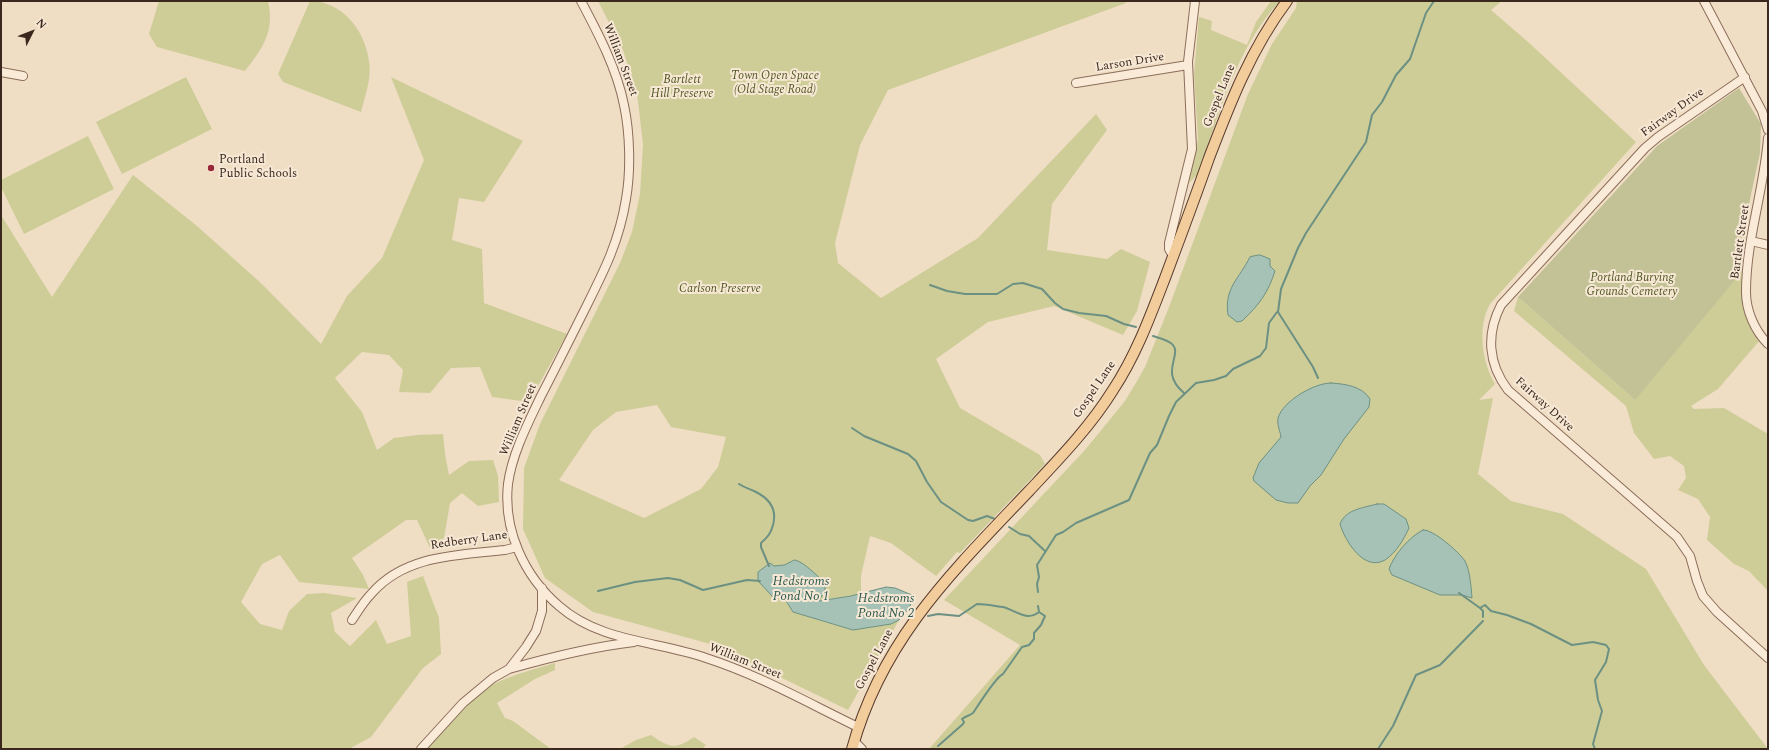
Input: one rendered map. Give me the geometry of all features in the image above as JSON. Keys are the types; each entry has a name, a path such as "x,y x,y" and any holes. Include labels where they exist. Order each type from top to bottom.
{"main road":[{"name":"Gospel Lane","path":"853,745 858,727 879,677 911,624 948,578 1090,423 1110,395 1129,364 1141,339 1235,91 1262,37 1287,1"}],"street":[{"name":"William Street","path":"581,1 614,73 625,106 629,152 627,196 619,235 607,266 532,414 518,448 508,483 509,516 517,546 526,566 542,588 560,607 580,620 610,634 705,657 763,680 858,727"},
{"path":"1173,256 1169,250 1169,243 1192,149 1188,65 1195,1"},
{"path":"1704,1 1762,111 1768,130"},
{"name":"Larson Drive","path":"1076,83 1188,65"},
{"path":"1,72 23,76"},
{"name":"Fairway Drive","path":"1745,78 1658,137 1645,148 1502,305 1495,319 1490,344 1497,374 1508,390 1677,538 1690,556 1699,588 1708,603 1768,658"},
{"name":"Bartlett Street","path":"1768,138 1751,242 1746,293 1750,315 1760,337 1768,344"},
{"path":"1751,242 1768,245"},
{"name":"Redberry Lane","path":"352,620 372,592 398,571 427,559 505,550 517,546"},
{"path":"509,669 536,631 542,611 542,588"},
{"path":"421,749 463,703 493,678 509,669 565,653 603,645 639,642"},
{"path":"853,745 862,749"}],"green space":[{"path":"159,1 268,1 270,12 269,30 262,47 245,71 157,47 149,34"},
{"path":"310,1 322,2 342,12 357,28 363,39 367,50 370,74 361,112 283,82 278,74"},
{"path":"598,1 1126,1 1126,3 888,90 860,145 835,243 838,263 881,298 978,238 1096,114 1107,130 1052,204 1047,250 1107,259 1121,249 1150,262 1137,311 1123,335 1054,306 988,322 936,359 960,408 1040,455 1045,464 960,553 957,552 936,576 891,543 870,536 861,576 861,594 818,601 825,590 825,582 807,567 795,560 784,566 774,566 783,596 793,612 853,630 891,624 899,620 848,710 714,645 593,612 545,578 523,529 524,468 540,424 620,263 632,232 640,194 643,144 637,93 623,50","holes":["657,405 671,427 726,437 718,467 701,489 644,518 559,480 593,430 616,412"]},
{"path":"1271,1 1280,1 1264,20 1240,61 1230,84 1197,175 1189,183 1198,139 1194,74 1199,17 1212,21 1211,30 1247,45 1256,22"},
{"path":"1297,1 1502,1 1491,10 1527,41 1636,142 1490,304 1483,323 1482,334 1484,355 1495,384 1479,400 1493,398 1478,474 1511,501 1563,514 1646,569 1704,665 1768,749 929,749 1020,645 944,600 1085,450 1125,401 1137,381 1145,367 1169,307 1248,94 1272,44 1296,8"},
{"path":"186,77 212,129 122,174 96,122"},
{"path":"391,77 523,141 484,202 459,198 452,240 482,249 484,303 567,334 529,402 492,397 480,367 451,368 430,393 399,392 403,370 389,355 362,352 335,378 362,412 377,450 394,438 443,434 449,475 469,461 493,460 498,476 499,502 478,506 462,493 450,503 444,538 430,548 417,520 406,520 352,558 363,575 369,589 299,582 280,555 262,564 241,602 260,624 282,630 289,611 307,594 324,593 357,598 331,613 335,632 350,646 376,620 387,644 411,636 407,582 423,576 439,618 441,654 423,668 371,737 349,749 1,749 1,215 52,297 133,175 197,226 262,284 321,344 347,296 382,258 424,160"},
{"name":"Portland Burying Grounds Cemetery","path":"1739,88 1761,124 1760,153 1750,199 1739,275 1635,400 1518,297 1657,146"},
{"path":"88,136 114,189 24,234 1,187 1,180"},
{"path":"1748,212 1742,261 1742,295 1745,311 1751,326 1760,340 1718,389 1691,406 1694,409 1724,408 1768,434 1768,591 1749,571 1734,564 1707,540 1710,517 1698,499 1678,490 1686,478 1684,466 1670,456 1654,459 1634,433 1626,406 1514,311 1518,297 1635,400"},
{"path":"555,663 555,670 535,679 497,703 505,718 513,721 551,749 426,749 460,713 488,688 510,677"},
{"path":"651,735 663,743 672,746 682,744 694,737 706,745 702,749 620,749 636,740"}],"water":[{"path":"1260,255 1270,259 1270,266 1275,271 1266,292 1258,304 1242,321 1237,322 1228,315 1227,306 1230,291 1250,257"},
{"path":"1331,383 1358,388 1370,399 1369,407 1344,439 1321,475 1310,486 1298,503 1288,503 1276,500 1254,481 1253,478 1259,463 1281,437 1278,426 1278,418 1286,405 1292,399 1316,386"},
{"path":"1377,504 1384,504 1406,519 1409,528 1393,554 1385,560 1377,563 1370,562 1356,553 1346,538 1340,524 1346,515 1351,512"},
{"path":"1423,530 1433,533 1439,537 1452,547 1465,561 1471,584 1472,598 1462,595 1440,595 1392,575 1389,569 1398,552 1412,537"},
{"path":"795,560 807,566 825,582 825,590 819,601 851,596 886,587 895,588 912,595 910,607 899,620 891,624 853,630 793,612 783,596 773,597 758,581 758,572 770,563 774,566 784,565"}],"waterway":[{"path":"1318,378 1313,367 1278,312 1281,289 1306,233 1366,142 1372,115 1382,102 1396,75 1410,59 1426,13 1434,1"},
{"path":"930,285 947,291 965,294 997,294 1013,284 1023,283 1042,289 1063,309 1079,313 1106,316 1124,324 1136,327"},
{"path":"1038,592 1037,584 1039,577 1037,565 1056,535 1076,523 1129,500 1150,453 1157,445 1176,402 1196,383 1226,376 1233,369 1260,356 1266,348 1269,323 1277,312"},
{"path":"1153,336 1166,340 1173,345 1175,349 1172,365 1173,378 1184,393"},
{"path":"852,428 864,436 908,454 916,461 927,482 941,502 968,520 973,521 987,516 995,519"},
{"path":"739,484 765,498 773,510 774,520 772,528 769,535 761,543 761,547 769,566"},
{"path":"1009,527 1020,534 1029,536 1045,551"},
{"path":"598,591 635,582 668,578 680,580 703,590 747,580 760,581"},
{"path":"1459,593 1480,608 1485,605 1491,611 1531,624 1572,645 1593,642 1606,645 1609,649 1606,662 1595,680 1598,700 1602,711 1593,744 1595,749"},
{"path":"928,616 938,614 959,616 977,604 1008,608 1026,616 1034,615 1039,612"},
{"path":"938,746 963,724 964,722 962,719 973,713 992,685 1003,674 1022,647 1029,645 1034,639 1034,633 1041,625 1045,616 1039,612 1038,606"},
{"path":"1480,608 1483,611 1483,617"},
{"path":"1378,749 1393,726 1416,675 1440,665 1483,621"}],"place":[{"name":"Portland Public Schools","path":"211,168"}],"park label":[{"name":"Town Open Space (Old Stage Road)","path":"775,84"},
{"name":"Bartlett Hill Preserve","path":"682,88"},
{"name":"Carlson Preserve","path":"720,290"}],"water label":[{"name":"Hedstroms Pond No 1","path":"801,590"},
{"name":"Hedstroms Pond No 2","path":"886,606"}]}
